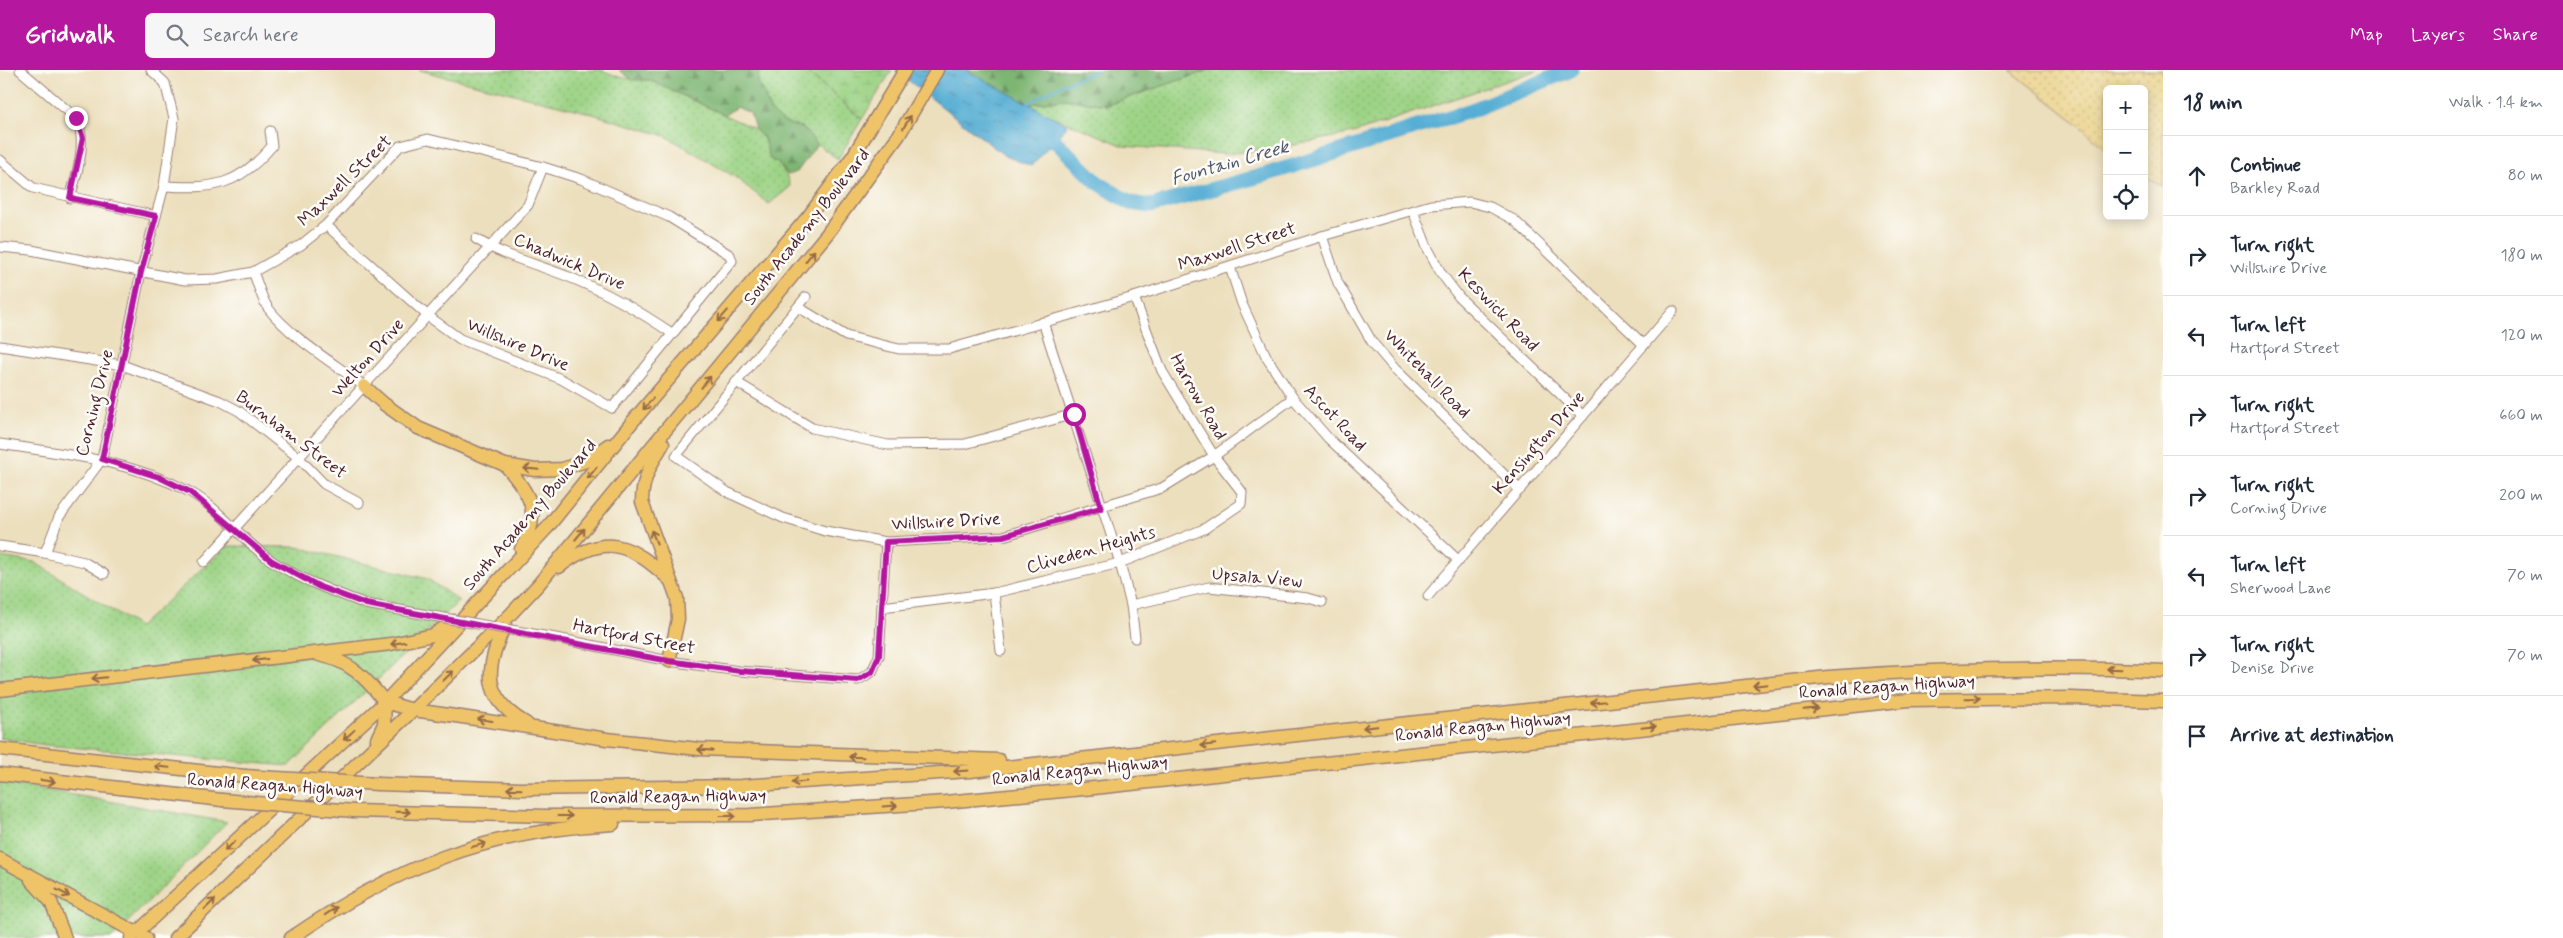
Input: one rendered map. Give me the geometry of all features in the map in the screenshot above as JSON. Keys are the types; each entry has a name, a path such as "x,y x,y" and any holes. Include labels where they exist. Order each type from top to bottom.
{"highway":[{"name":"South Academy Boulevard","path":"138,936 385,702 472,608 496,585 547,528 633,421 808,217 853,156 905,70"},
{"name":"South Academy Boulevard","path":"174,938 373,746 413,710 538,584 827,234 880,163 918,104 936,70"},
{"path":"364,386 384,404 418,428 506,465 535,470 562,469 586,461 607,446 633,421"},
{"path":"669,661 678,619 677,598 647,520 642,502 642,487 647,471 685,408"},
{"path":"496,585 526,541 533,518 524,486 506,465"},
{"path":"538,584 584,550 609,546 635,552 648,560 672,582"},
{"path":"0,690 417,640 433,635 472,608"},
{"path":"508,616 492,652 489,668 491,686 499,701 511,715 533,727"},
{"path":"309,654 335,658 364,676 385,702 413,710 607,739 699,749 1027,763"},
{"name":"Ronald Reagan Highway","path":"0,749 245,776 378,784 522,789 741,786 970,771 1027,763 1127,755 1828,677 1907,671 2035,667 2163,671"},
{"name":"Ronald Reagan Highway","path":"0,774 222,800 354,811 537,816 750,816 975,799 1909,700 2070,698 2163,701"},
{"path":"373,746 384,724 385,702"},
{"path":"291,938 339,905 377,884 454,852 532,832 691,816"},
{"path":"0,859 138,936"},
{"path":"20,870 51,902 61,924 64,938"}],"street":[{"path":"20,70 76,118 80,127 83,138 70,198"},
{"name":"Corning Drive","path":"45,553 59,517 102,459 141,272 164,186 174,118 165,83 150,70"},
{"path":"164,186 200,188 234,179 254,166 272,146 270,131"},
{"name":"Maxwell Street","path":"0,247 31,250 185,280 217,279 253,272 301,245 326,224 400,146 428,139 543,167 626,197 669,217 730,255 732,261 673,334"},
{"path":"0,160 33,188 70,198 156,216"},
{"name":"Welton Drive","path":"204,562 528,205 543,167"},
{"name":"Maxwell Street","path":"798,307 846,336 899,349 950,349 1134,297 1322,236 1413,210 1446,202 1470,202 1503,213 1514,220 1644,345"},
{"name":"Keswick Road","path":"1413,210 1427,247 1441,273 1459,297 1583,416"},
{"name":"Willshire Drive","path":"326,224 428,316 460,339 561,379 612,408 673,334"},
{"name":"Whitehall Road","path":"1322,236 1338,283 1372,342 1395,369 1520,490"},
{"name":"Chadwick Drive","path":"476,239 510,257 568,277 616,299 673,334"},
{"name":"Ascot Road","path":"1230,267 1242,304 1264,350 1293,398 1328,438 1458,561"},
{"path":"253,272 267,306 277,317 364,386"},
{"path":"806,297 736,382 812,428 888,445 965,444 1074,414"},
{"name":"Harrow Road","path":"1134,297 1162,371 1214,456"},
{"name":"Kensington Drive","path":"1428,596 1673,311"},
{"path":"1043,322 1074,414 1101,508 1120,563 1131,605 1135,638"},
{"name":"Burnham Street","path":"0,346 122,365 220,401 239,411 299,458 324,484 359,503"},
{"name":"Willshire Drive","path":"736,382 676,456 727,492 783,518 825,531 886,542 1003,536 1101,508 1162,488 1214,456 1293,398"},
{"name":"Hartford Street","path":"0,444 102,459 159,477 190,492 272,561 320,587 366,604 669,661 740,671 858,680 872,672 879,656 886,542"},
{"name":"Cliveden Heights","path":"882,608 994,593 1120,563 1204,529 1241,504 1242,492 1214,456"},
{"path":"0,546 45,553 84,562 104,574"},
{"name":"Upsala View","path":"1131,605 1208,587 1308,598 1322,602"},
{"path":"994,593 1002,651"}],"green space":[{"path":"419,70 603,70 626,78 649,80 755,129 764,139 770,159 783,170 790,187 769,204 735,177 666,136 586,112"},
{"path":"619,70 759,70 758,85 764,93 768,106 774,115 792,125 802,127 817,144 797,172 788,175 778,163 770,159 764,139 755,129 750,113 736,107 725,115 649,80 632,80"},
{"path":"759,70 805,70 862,119 838,159 817,144 802,127 792,125 774,115 768,107 764,93 758,86"},
{"path":"805,70 892,70 862,119"},
{"path":"966,70 1209,70 1107,105 1064,99 1025,105"},
{"path":"1209,70 1538,70 1353,133 1275,149 1224,154 1124,146 1025,105 1064,99 1107,105"},
{"path":"227,546 297,547 428,579 459,601 289,766 45,745 0,738 0,557 34,562 139,627"},
{"path":"0,782 227,822 112,938 0,938"}],"sand":[{"path":"2010,70 2163,70 2163,186 2148,178 2148,85 2103,85 2103,147 2081,126"}],"water":[{"path":"895,70 966,70 1068,125 1031,166 1005,156"}],"waterway":[{"path":"1025,105 1061,85 1098,70"},
{"name":"Fountain Creek","path":"1041,127 1097,182 1130,203 1151,206 1264,175 1472,110 1571,70"}],"route":[{"path":"76,118 83,138 70,198 156,216 141,272 102,459 159,477 190,492 272,561 320,587 366,604 669,661 740,671 858,680 872,672 879,656 886,542 1003,536 1101,508 1074,414"}]}
